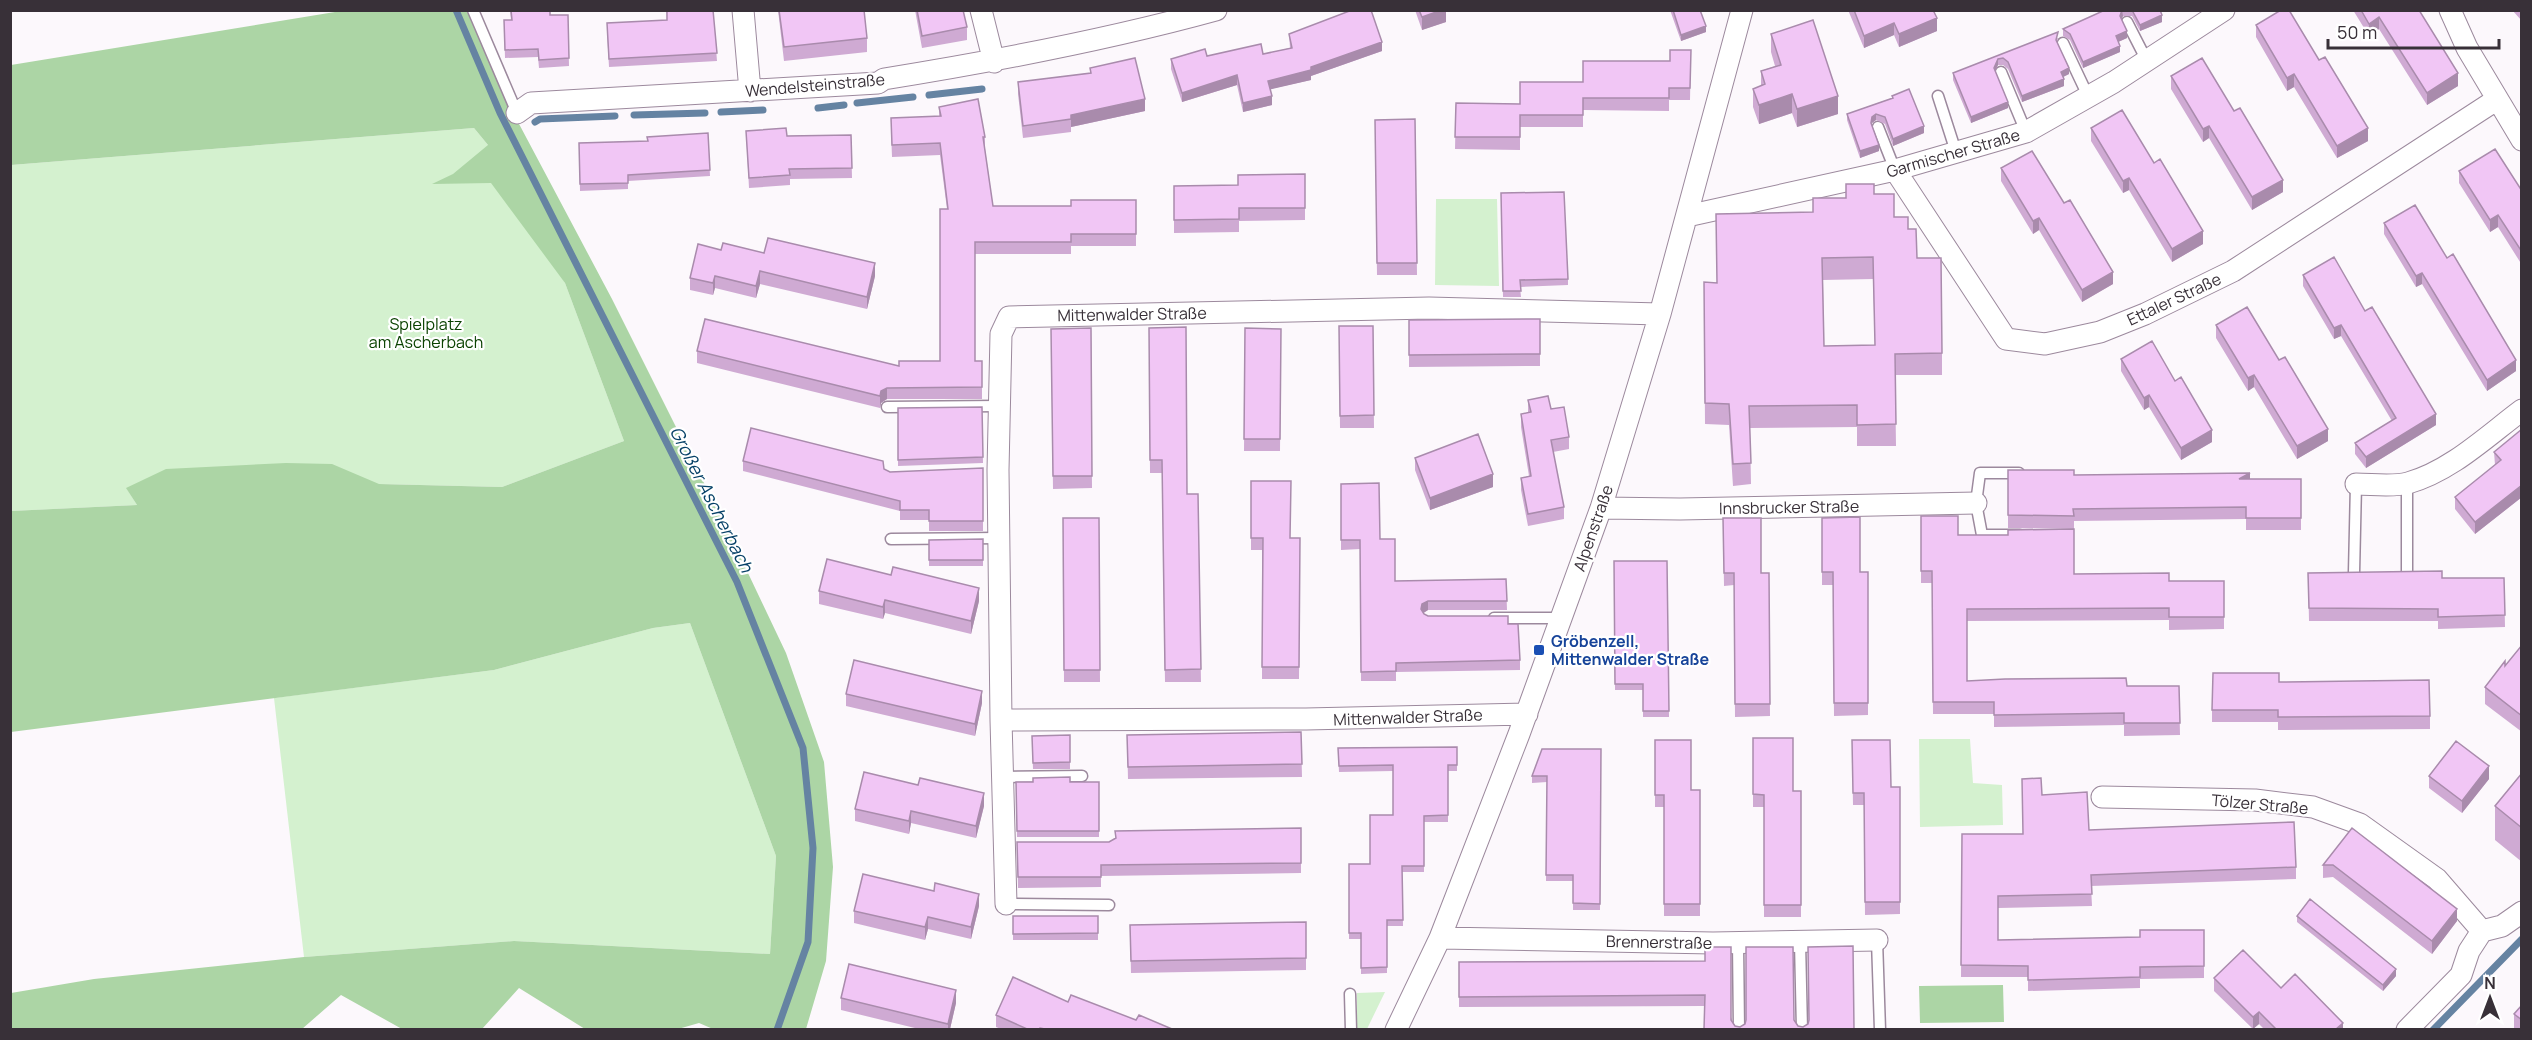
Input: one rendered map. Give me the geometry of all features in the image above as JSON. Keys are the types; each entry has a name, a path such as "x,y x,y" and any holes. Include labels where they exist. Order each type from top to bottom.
{"street":[{"path":"743,10 750,91"},
{"path":"981,10 994,62"},
{"name":"Wendelsteinstraße","path":"517,112 531,104 878,83 885,79 994,62 1152,19 1216,10"},
{"name":"Alpenstraße","path":"1396,1029 1440,938 1527,714 1601,508 1660,314 1742,10"},
{"name":"Garmischer Straße","path":"1687,216 1895,170 2026,132 2147,61 2224,10"},
{"path":"2450,10 2467,48 2522,140"},
{"name":"Ettaler Straße","path":"1895,170 2006,339 2045,344 2100,332 2145,314 2233,271 2496,100"},
{"name":"Mittenwalder Straße","path":"1006,904 1010,845 1002,777 1000,538 993,471 1001,334 1009,317 1429,308 1660,314"},
{"path":"2356,484 2407,483 2441,468 2467,452 2522,410"},
{"name":"Innsbrucker Straße","path":"1601,508 1680,509 1976,503"},
{"name":"Mittenwalder Straße","path":"1001,720 1295,719 1527,714"},
{"name":"Tölzer Straße","path":"2102,797 2255,800 2313,807 2360,824 2437,879 2482,931"},
{"path":"2407,1029 2461,975 2469,951 2482,931 2502,926 2522,912"},
{"name":"Brennerstraße","path":"1440,938 1738,943 1878,940"}],"lane":[{"path":"472,10 517,112"},
{"path":"2127,22 2147,61"},
{"path":"2063,43 2088,96"},
{"path":"2001,72 2026,132"},
{"path":"1938,96 1956,152"},
{"path":"1878,127 1895,170"},
{"path":"887,407 998,406"},
{"path":"2035,473 1980,473 1976,503 1982,535 2037,535"},
{"path":"2407,483 2407,572"},
{"path":"2354,573 2356,484"},
{"path":"891,539 1000,538"},
{"path":"1487,618 1562,618"},
{"path":"1002,777 1082,776"},
{"path":"1006,904 1109,905"},
{"path":"1878,940 1880,1029"},
{"path":"1800,942 1802,1029"},
{"path":"1738,943 1739,1029"},
{"path":"1350,994 1351,1029"}],"green space":[{"path":"341,11 467,11 518,122 612,299 786,653 824,762 833,867 826,961 806,1029 713,1029 699,1023 678,1029 585,1029 519,988 482,1029 402,1029 341,995 302,1029 11,1029 11,993 94,979 304,957 514,941 770,954 776,856 690,623 653,628 494,670 11,732 11,511 137,505 126,488 166,469 286,463 332,464 379,484 502,487 624,441 565,283 491,183 432,184 453,174 488,145 474,128 11,165 11,65"},
{"name":"Spielplatz am Ascherbach","path":"474,128 488,145 565,283 624,441 502,487 379,484 127,489 137,505 11,511 11,165"},
{"path":"1436,199 1497,199 1499,286 1435,285"},
{"path":"690,623 776,856 770,954 514,941 304,957 274,698 494,670 653,628"},
{"path":"1919,739 1970,739 1973,783 2002,785 2003,825 1920,827"},
{"path":"2003,985 2004,1022 1920,1023 1919,986"},
{"path":"1385,992 1367,1029 1357,1029 1357,993"}],"building":[{"path":"511,10 550,10 550,15 568,15 569,58 539,60 538,49 505,50 504,20 512,20"},
{"path":"667,10 713,10 717,53 609,59 607,23 667,20"},
{"path":"779,10 864,10 867,38 784,47"},
{"path":"917,10 963,10 967,27 922,36"},
{"path":"1352,10 1371,10 1382,42 1311,67 1311,70 1268,81 1272,96 1243,103 1237,75 1182,93 1171,59 1205,49 1207,56 1261,44 1263,54 1292,48 1289,34"},
{"path":"1419,10 1442,10 1422,17"},
{"path":"1673,10 1700,10 1706,26 1681,35"},
{"path":"1854,10 1933,10 1937,18 1899,34 1894,23 1864,36"},
{"path":"2105,10 2122,10 2120,16 2127,31 2116,36 2120,46 2083,62 2070,34 2063,29"},
{"path":"2132,10 2160,10 2162,15 2140,25"},
{"path":"2281,10 2289,10 2319,60 2325,57 2368,128 2337,146 2294,74 2287,78 2256,25"},
{"path":"2361,10 2419,10 2458,73 2427,93 2379,17 2369,24"},
{"path":"1813,20 1838,96 1797,109 1792,94 1759,105 1753,89 1765,84 1761,71 1781,65 1771,34"},
{"path":"2058,32 2056,40 2069,68 2061,72 2064,79 2022,96 2008,62 2003,58 1998,59 1994,68 2008,102 1971,117 1953,73"},
{"path":"1670,50 1691,50 1690,88 1669,88 1669,98 1583,98 1583,115 1520,115 1520,137 1455,137 1456,103 1520,104 1520,82 1583,82 1583,61 1670,61"},
{"path":"1135,58 1145,99 1071,115 1071,119 1023,126 1018,82 1091,73 1090,68"},
{"path":"2202,58 2234,111 2240,108 2283,180 2252,197 2209,126 2203,129 2171,76"},
{"path":"1909,89 1924,126 1893,139 1885,117 1876,114 1872,117 1871,123 1879,145 1860,151 1847,114 1893,98 1892,96"},
{"path":"978,99 993,206 1071,206 1071,200 1136,200 1136,234 1071,234 1071,242 975,242 975,361 982,361 982,387 887,388 881,391 880,396 697,351 705,319 899,366 899,361 940,361 940,209 948,209 940,143 892,145 891,118 941,116 939,107"},
{"path":"2122,110 2154,163 2160,159 2203,231 2172,249 2129,178 2123,181 2091,128"},
{"path":"1415,119 1417,263 1377,263 1375,120"},
{"path":"786,128 787,136 851,135 852,168 789,169 790,175 749,178 746,131"},
{"path":"708,133 710,170 628,175 628,183 580,184 579,143 648,141 647,137"},
{"path":"2495,149 2522,191 2522,252 2498,215 2490,220 2459,171"},
{"path":"2032,151 2064,203 2070,200 2113,272 2082,290 2039,218 2033,221 2001,168"},
{"path":"1305,174 1305,208 1239,208 1239,219 1174,220 1174,186 1238,185 1238,175"},
{"path":"1846,184 1874,184 1874,194 1894,194 1894,217 1908,217 1908,229 1916,229 1917,258 1941,258 1942,353 1895,354 1896,424 1857,425 1857,405 1749,406 1751,463 1733,464 1729,404 1705,403 1704,282 1717,283 1716,214 1813,212 1813,198 1846,198","holes":["1873,257 1875,345 1824,346 1822,258"]},
{"path":"1564,192 1568,279 1520,280 1521,291 1503,291 1501,193"},
{"path":"2415,205 2447,258 2453,254 2516,360 2487,380 2422,273 2416,276 2384,223"},
{"path":"768,238 875,263 867,297 760,271 756,286 715,276 713,283 690,278 698,244 721,250 723,243 764,253"},
{"path":"2334,257 2365,311 2372,307 2436,414 2366,457 2355,443 2396,418 2341,325 2334,328 2303,275"},
{"path":"2247,307 2279,360 2285,357 2328,429 2297,446 2254,375 2248,378 2216,325"},
{"path":"1540,319 1540,354 1409,355 1409,320"},
{"path":"1339,326 1373,326 1374,415 1340,416"},
{"path":"1186,327 1187,494 1198,494 1201,669 1165,670 1162,460 1150,460 1149,328"},
{"path":"1091,328 1092,476 1053,476 1051,329"},
{"path":"1245,328 1281,329 1280,439 1244,439"},
{"path":"2152,341 2175,381 2181,377 2212,430 2181,448 2149,395 2144,398 2121,359"},
{"path":"1548,396 1551,409 1564,407 1569,437 1551,440 1564,507 1528,514 1521,478 1531,476 1521,414 1531,412 1528,400"},
{"path":"982,407 983,457 898,460 898,408"},
{"path":"751,428 883,461 884,469 890,472 983,468 983,521 929,521 929,510 900,510 900,501 743,461"},
{"path":"2522,429 2522,485 2475,522 2455,497 2501,460 2494,452"},
{"path":"1478,434 1493,474 1430,498 1415,458"},
{"path":"2008,470 2074,470 2074,475 2250,473 2239,479 2301,479 2301,518 2246,518 2246,507 2073,509 2074,516 2008,515"},
{"path":"1251,481 1291,481 1290,538 1300,538 1299,667 1262,667 1263,538 1251,538"},
{"path":"1379,483 1380,539 1395,539 1395,581 1506,579 1507,601 1428,601 1422,604 1421,609 1428,616 1508,616 1508,624 1518,624 1520,660 1396,663 1396,671 1361,672 1360,540 1341,540 1341,484"},
{"path":"1921,516 1958,516 1958,535 2008,535 2008,530 2074,529 2074,574 2169,573 2169,581 2224,581 2224,617 2169,617 2169,608 1967,609 1967,681 2126,678 2127,686 2179,686 2180,723 2124,723 2124,713 1994,715 1994,702 1933,702 1932,571 1921,571"},
{"path":"1860,517 1860,572 1868,572 1868,703 1834,703 1833,572 1822,572 1822,518"},
{"path":"1063,518 1099,518 1100,670 1064,670"},
{"path":"1723,518 1761,518 1761,573 1769,573 1770,704 1735,704 1734,573 1724,573"},
{"path":"983,539 983,560 929,560 929,540"},
{"path":"827,559 891,575 893,567 979,588 971,621 885,600 883,607 819,591"},
{"path":"1614,561 1667,561 1669,711 1643,711 1643,684 1615,684"},
{"path":"2442,571 2442,578 2504,578 2505,615 2438,617 2438,609 2309,608 2308,573"},
{"path":"2522,645 2522,716 2485,687 2505,661 2505,666"},
{"path":"854,660 982,691 975,724 846,694"},
{"path":"2213,673 2279,673 2279,682 2429,680 2430,716 2278,717 2278,710 2212,710"},
{"path":"1301,732 1302,764 1128,767 1127,735"},
{"path":"1070,735 1070,762 1033,763 1032,736"},
{"path":"1753,738 1793,738 1793,791 1801,791 1801,905 1764,905 1764,795 1753,794"},
{"path":"1655,740 1691,740 1691,790 1700,790 1700,904 1664,904 1664,795 1655,795"},
{"path":"1852,740 1890,740 1891,787 1900,787 1900,902 1865,902 1864,793 1853,793"},
{"path":"2456,741 2489,766 2462,801 2429,776"},
{"path":"1457,747 1457,765 1448,765 1448,815 1424,816 1424,866 1402,866 1403,920 1387,920 1387,967 1361,968 1361,933 1349,933 1349,864 1370,864 1370,815 1393,815 1393,765 1339,766 1338,748"},
{"path":"1542,749 1601,749 1600,904 1573,903 1573,875 1546,875 1547,776 1532,776"},
{"path":"864,772 918,785 920,778 984,793 976,826 911,811 909,821 855,809"},
{"path":"2522,773 2522,828 2495,806"},
{"path":"1070,777 1070,782 1099,782 1099,831 1017,831 1016,782 1033,782 1033,778"},
{"path":"2041,778 2042,795 2087,792 2089,830 2294,822 2296,867 2091,875 2092,894 1998,896 1998,940 2140,937 2140,930 2204,930 2204,966 2140,967 2140,977 2028,980 2028,966 1961,965 1962,834 2023,834 2022,779"},
{"path":"1301,828 1301,863 1101,865 1101,877 1018,877 1017,842 1109,842 1116,838 1115,831"},
{"path":"2352,828 2457,909 2432,941 2333,865 2323,865"},
{"path":"863,874 934,891 935,883 979,894 971,927 928,917 925,927 854,911"},
{"path":"2310,899 2396,969 2383,985 2297,916"},
{"path":"1013,916 1098,916 1098,933 1013,934"},
{"path":"1306,922 1306,958 1131,961 1130,925"},
{"path":"1853,946 1854,1029 1704,1029 1705,995 1459,997 1459,962 1705,961 1705,947 1731,947 1731,1020 1735,1026 1740,1027 1745,1024 1746,1020 1746,947 1793,947 1794,1020 1798,1026 1803,1027 1808,1024 1809,1020 1808,947"},
{"path":"2243,950 2281,988 2295,974 2343,1023 2336,1029 2276,1029 2259,1012 2253,1017 2214,978"},
{"path":"849,964 956,990 948,1024 841,998"},
{"path":"1013,977 1068,1002 1071,995 1136,1020 1139,1015 1172,1029 1027,1029 996,1015"},
{"path":"2522,1005 2522,1020 2514,1014"}],"waterway":[{"name":"Großer Ascherbach","path":"456,10 500,113 737,582 803,748 813,848 808,942 777,1030"},
{"path":"929,95 982,89"},
{"path":"857,103 913,97"},
{"path":"818,108 844,105"},
{"path":"721,112 763,110"},
{"path":"634,115 705,113"},
{"path":"535,122 540,119 615,116"},
{"path":"2433,1030 2522,939"}],"place":[{"name":"Gröbenzell, Mittenwalder Straße","path":"1539,650"}]}
